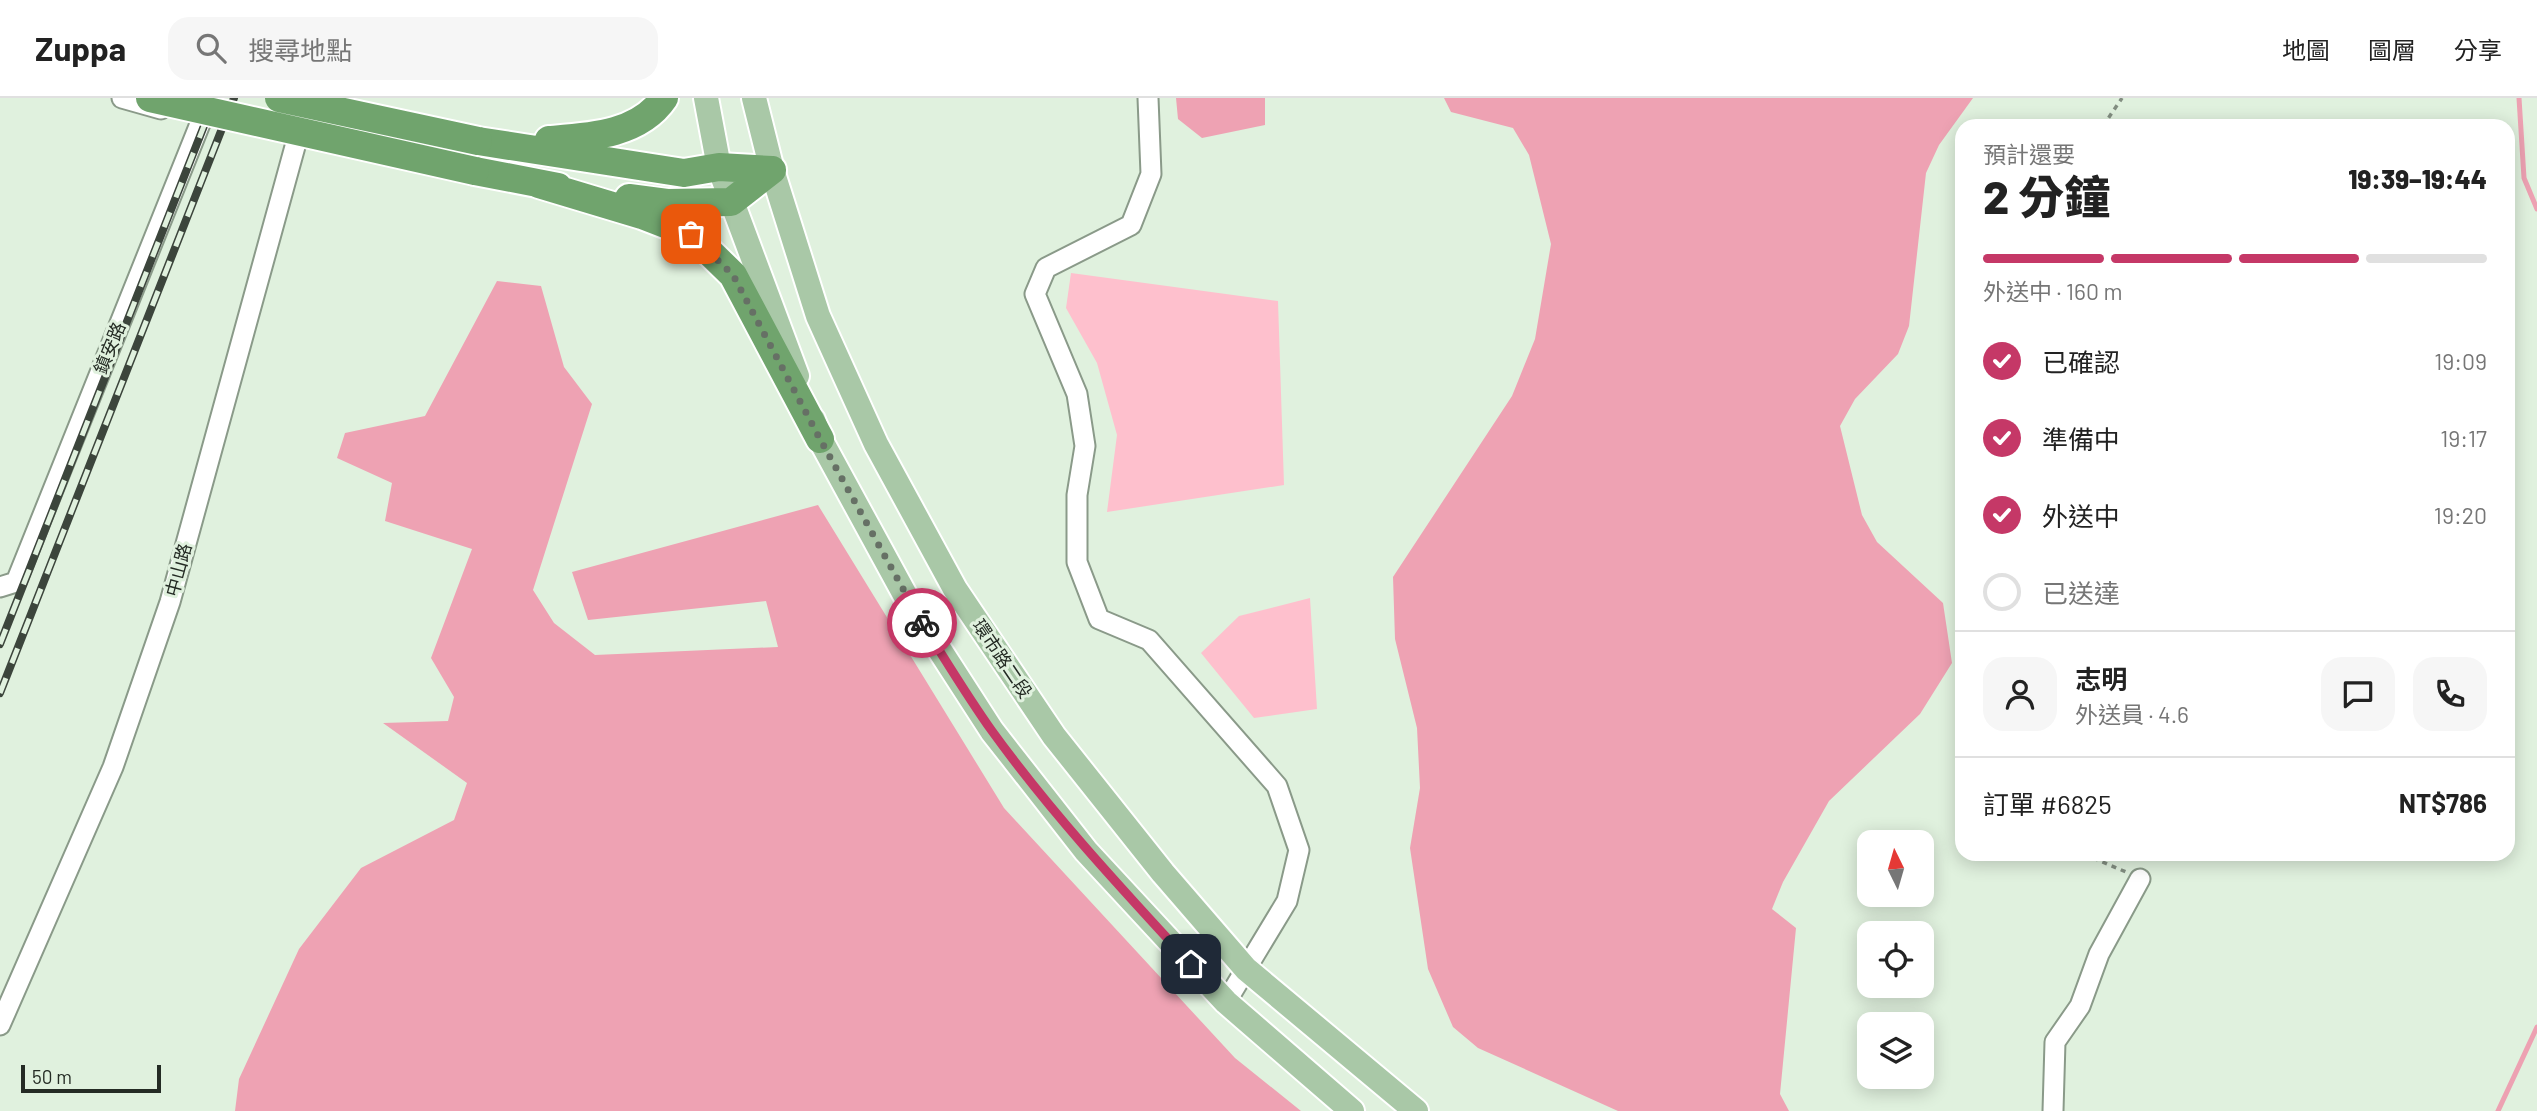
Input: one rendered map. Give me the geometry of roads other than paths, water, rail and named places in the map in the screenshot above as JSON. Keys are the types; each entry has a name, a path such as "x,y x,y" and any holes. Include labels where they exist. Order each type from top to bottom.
{"highway":[{"path":"150,98 539,184 667,203 731,202 772,170"},
{"path":"278,98 491,142 684,173 719,167 772,170"},
{"path":"491,142 584,137 615,132 640,120 664,98"},
{"path":"539,184 642,215 691,234 733,275 820,439"}],"main road":[{"path":"706,98 719,167 820,439 910,604 992,731 1086,850 1226,1002 1352,1111"},
{"name":"環市路二段","path":"754,98 772,170 818,316 876,444 955,589 1054,736 1163,873 1247,968 1416,1111"}],"street":[{"path":"122,98 202,121"},
{"name":"鎮安路","path":"0,587 16,582 211,98"},
{"name":"中山路","path":"0,1025 113,767 170,602 309,98"},
{"path":"1148,98 1151,174 1131,225 1046,268 1035,294 1077,394 1084,446 1077,495 1077,562 1099,619 1149,640 1277,786 1299,850 1287,901 1226,1002"},
{"path":"2053,1111 2055,1042 2080,1006 2099,954 2140,879"}],"waterway":[{"path":"2519,98 2524,178 2537,209"},
{"path":"2498,1111 2537,1027"}],"railway":[{"path":"0,644 215,98"},
{"path":"0,693 234,98"}]}
